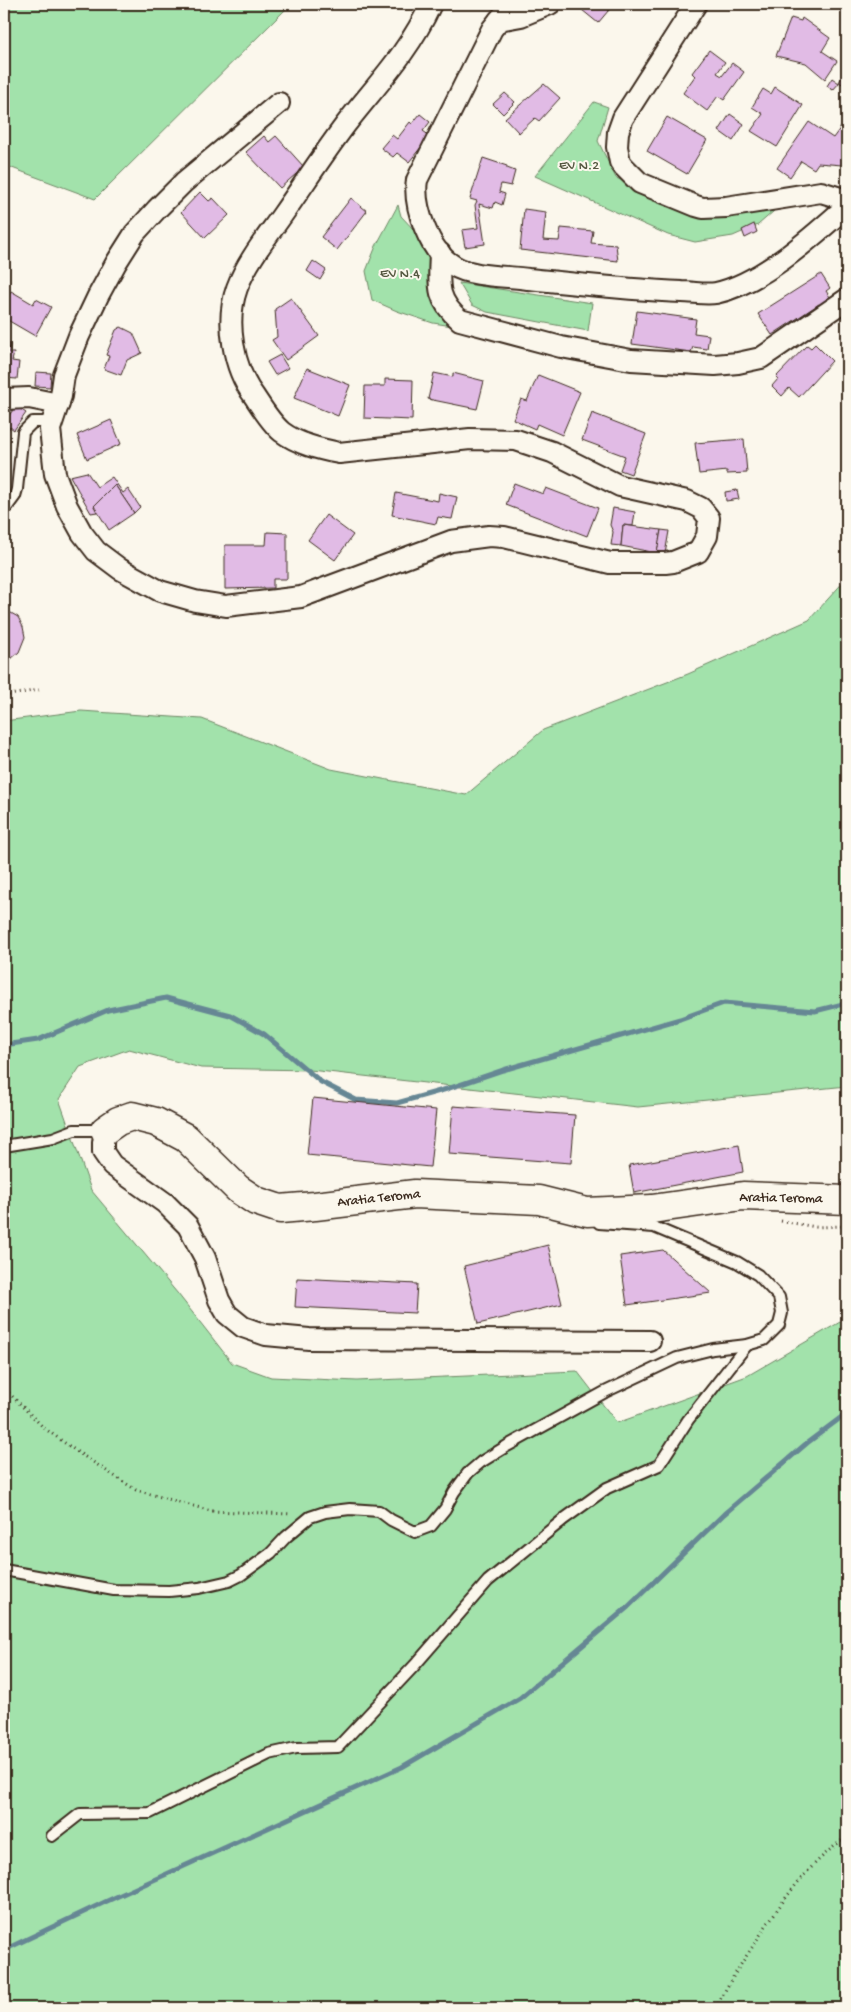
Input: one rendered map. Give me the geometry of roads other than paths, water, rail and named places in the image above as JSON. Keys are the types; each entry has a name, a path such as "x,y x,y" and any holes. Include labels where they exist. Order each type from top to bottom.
{"main road":[{"name":"Aratia Teroma","path":"105,1130 118,1121 132,1116 156,1122 186,1138 238,1190 256,1201 280,1209 415,1194 539,1200 587,1212 652,1209 743,1196 847,1200"}],"street":[{"path":"279,103 184,182 135,234 116,264 79,336 64,375 56,413 50,429 55,474 67,506 82,533 102,556 153,588 196,601 226,606 301,597 451,541 489,536 504,537 618,564 673,562 698,552 707,536 710,524 709,518 701,508 687,501 620,486 552,452 516,440 470,439 338,453 317,448 283,432 262,409 246,383 238,365 232,328 237,287 260,246 346,124 401,58 423,22 431,4"},
{"path":"512,4 492,29 417,180 416,200 430,238 440,253 454,266 468,272 646,291 715,293 758,277 806,242 847,206"},
{"path":"499,20 521,16 550,4"},
{"path":"696,4 624,118 618,132 617,147 620,162 640,183 703,208 726,207 821,192 847,200"},
{"path":"440,253 439,291 450,310 460,320 561,347 631,360 715,366 761,358 847,299"},
{"path":"4,399 29,398 56,413"},
{"path":"105,1130 104,1152 112,1165 165,1203 188,1226 205,1258 219,1300 227,1314 243,1327 266,1335 309,1340 650,1341"}],"lane":[{"path":"4,510 15,496 17,489 23,432 33,422 56,413"},
{"name":"Aratia Teroma","path":"4,1146 53,1138 74,1130 105,1130"},
{"path":"4,1570 114,1590 169,1591 199,1588 229,1581 241,1575 271,1553 286,1537 310,1517 326,1512 350,1509 379,1511 391,1520 415,1532 430,1526 445,1509 454,1492 468,1473 481,1462 507,1446 605,1392 676,1358 764,1340 779,1325 782,1313 779,1297 758,1275 720,1254 654,1227 593,1222 587,1212"},
{"path":"52,1836 80,1814 150,1813 269,1754 296,1748 338,1747 409,1672 488,1581 607,1488 659,1465 688,1420 747,1345"}],"waterway":[{"path":"4,1045 38,1040 108,1010 166,998 230,1015 264,1034 321,1082 356,1100 397,1103 680,1019 724,1003 815,1011 847,1003"},
{"path":"4,1950 402,1767 520,1698 628,1607 724,1514 807,1443 847,1413"}],"park label":[{"name":"EV N.2","path":"579,166"},
{"name":"EV N.4","path":"400,274"}]}
